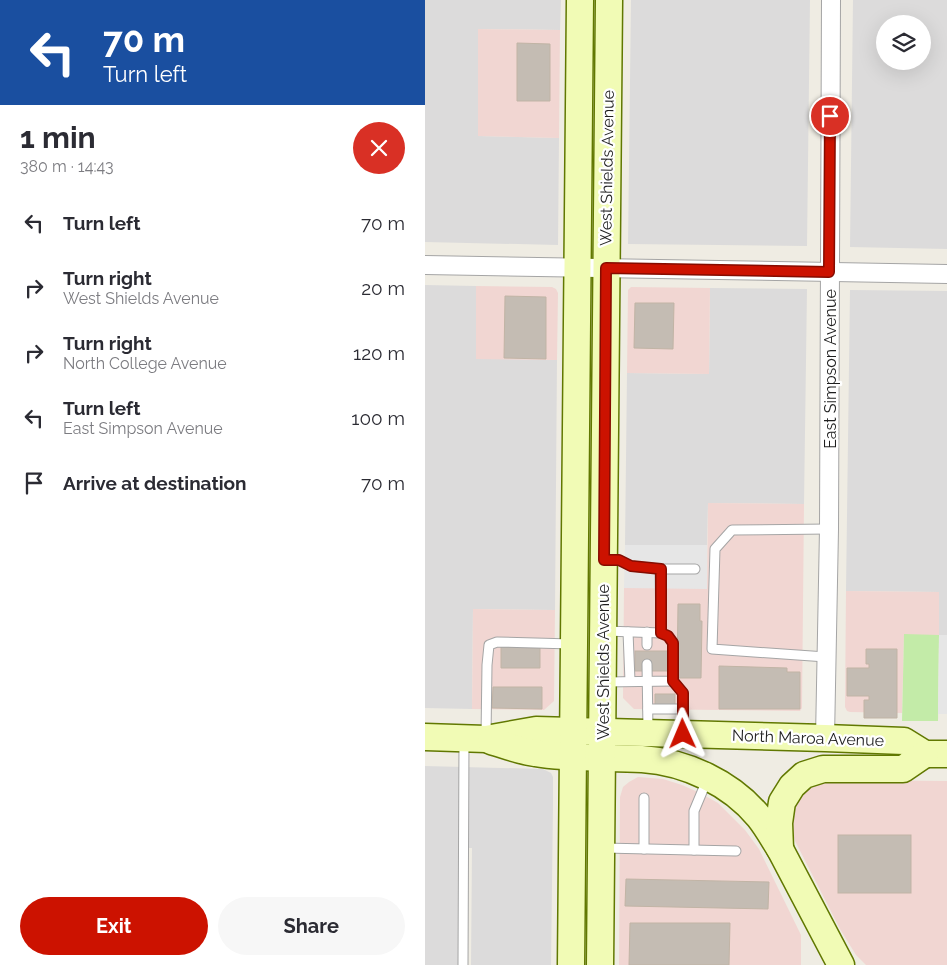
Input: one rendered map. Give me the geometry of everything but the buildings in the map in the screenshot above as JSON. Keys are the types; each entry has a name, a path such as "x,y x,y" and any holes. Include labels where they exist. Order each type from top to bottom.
{"main road":[{"name":"West Shields Avenue","path":"571,965 581,0"},
{"name":"West Shields Avenue","path":"600,965 603,682 616,631 604,560 609,0"},
{"name":"North Maroa Avenue","path":"425,738 475,739 536,730 602,731 648,721 683,721 825,738 904,741 936,754"},
{"name":"North Maroa Avenue","path":"475,739 535,753 660,762 694,770 708,777 733,793 758,816 780,849 841,965"},
{"path":"780,849 779,823 782,802 792,786 804,775 823,769 903,770 936,754"}],"street":[{"name":"East Simpson Avenue","path":"825,738 829,529 831,0"},
{"path":"425,266 947,274"}],"lane":[{"path":"827,657 712,649 715,549 732,530 829,529"},
{"path":"604,560 619,560 631,566 661,569 695,569"},
{"path":"661,569 661,633"},
{"path":"630,681 616,631 661,633 668,636 673,643 673,681 683,693 683,721"},
{"path":"647,632 647,645"},
{"path":"463,965 475,739 489,646 497,642 574,644"},
{"path":"647,664 648,721"},
{"path":"603,682 673,681"},
{"path":"694,850 694,811 708,777"},
{"path":"644,849 645,798"},
{"path":"601,848 736,851"}],"shaded area":[{"path":"425,0 561,0 560,30 478,29 478,136 559,138 558,245 425,242"},
{"path":"631,0 810,0 807,246 628,244"},
{"path":"853,0 947,0 947,249 850,247"},
{"path":"478,29 560,30 559,138 478,136"},
{"path":"425,285 476,286 476,358 557,360 555,610 473,609 472,709 425,708"},
{"path":"476,286 552,287 556,289 558,293 557,360 476,359"},
{"path":"631,287 710,288 709,374 627,373 628,290"},
{"path":"710,288 807,289 804,504 708,503 707,545 625,545 627,373 709,374"},
{"path":"850,290 947,291 947,635 939,635 939,592 846,591"},
{"path":"708,503 804,504 802,708 800,711 634,709 623,698 624,588 707,588"},
{"path":"625,545 707,545 707,589 624,588"},
{"path":"846,591 939,592 939,635 904,635 902,713 850,712 845,707"},
{"path":"473,609 555,610 554,701 544,710 472,709"},
{"path":"939,635 947,635 947,714 938,714"},
{"path":"425,766 543,769 551,773 553,777 553,804 551,965 471,965 472,848 467,848 460,965 425,965"},
{"path":"638,777 663,779 700,793 718,803 745,830 759,849 801,935 801,965 619,965 620,797 623,787"},
{"path":"837,780 947,781 947,965 866,965 856,955 840,929 795,841 791,826 795,802 806,788 820,782"}],"green space":[{"path":"904,634 939,635 938,721 902,721"}],"route":[{"path":"683,734 683,693 673,681 673,643 668,636 661,633 661,569 631,566 619,560 604,560 606,268 829,272 830,116"}]}
